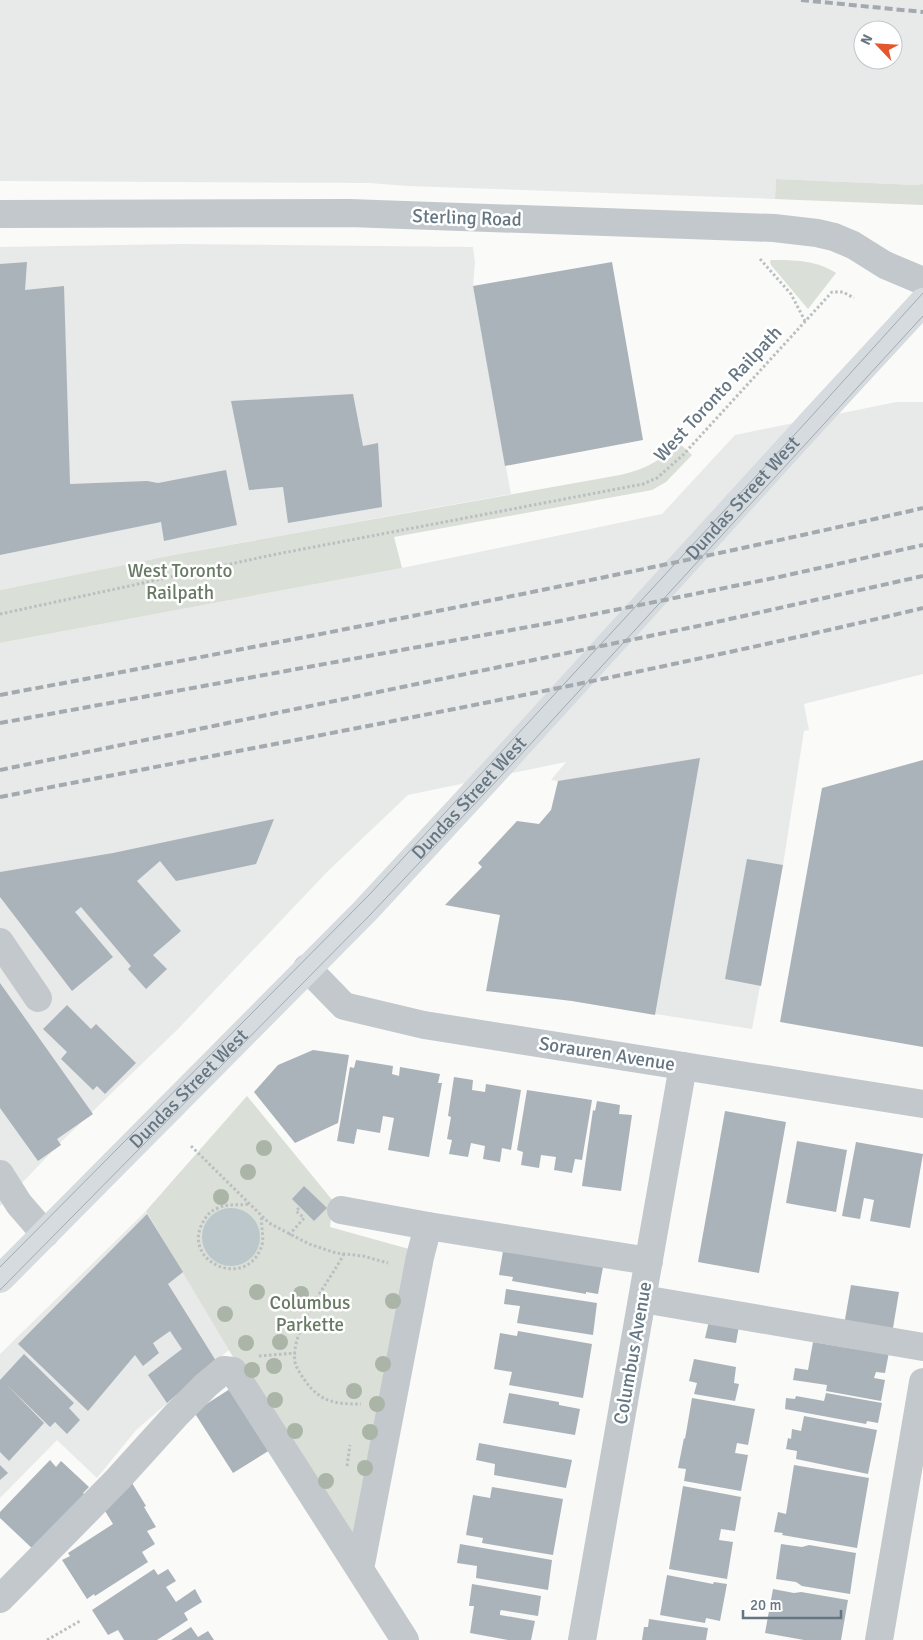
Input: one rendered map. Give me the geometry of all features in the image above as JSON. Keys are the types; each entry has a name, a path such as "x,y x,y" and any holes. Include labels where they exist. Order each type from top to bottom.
{"main road":[{"name":"Dundas Street West","path":"0,1279 365,911 489,778 923,302"}],"street":[{"name":"Sterling Road","path":"0,214 349,213 774,228 834,237 853,245 885,265 923,281"},
{"path":"0,942 38,998"},
{"name":"Sorauren Avenue","path":"307,968 344,1006 424,1024 923,1104"},
{"name":"Columbus Avenue","path":"582,1640 683,1066"},
{"path":"0,1174 19,1204 45,1234"},
{"path":"341,1210 428,1226 649,1261"},
{"path":"360,1569 420,1257 428,1226"},
{"path":"643,1299 923,1347"},
{"path":"0,1599 118,1480 200,1391 224,1370 233,1371 405,1640"},
{"path":"879,1640 923,1382"}],"path":[{"path":"755,254 791,294 806,321"},
{"name":"West Toronto Railpath","path":"0,614 272,554 643,484 657,478 683,455 832,292 843,292 854,298"},
{"path":"190,1146 262,1216 288,1235 309,1244 344,1254 363,1256 387,1263 407,1255 420,1257"},
{"path":"249,1203 239,1206 225,1205 207,1215 199,1234 201,1248 208,1260 227,1269 240,1268 252,1261 257,1256 263,1243 262,1216"},
{"path":"288,1235 304,1218 296,1210 299,1208"},
{"path":"344,1254 300,1330 296,1344 295,1360 301,1375 314,1392 322,1398 342,1404 361,1404"},
{"path":"47,1640 80,1621"}],"shaded area":[{"path":"0,0 923,0 923,184 776,179 775,199 369,183 0,181"},
{"path":"181,244 473,247 475,262 473,286 511,494 173,555 0,590 0,247"},
{"path":"896,402 923,402 923,674 804,704 809,730 804,731 783,865 752,1029 572,1001 601,817 558,781 551,780 566,762 408,795 327,872 178,1029 63,1140 0,1206 0,643 402,568 662,514 735,435"},
{"path":"225,1208 237,1208 252,1216 260,1231 260,1243 252,1258 237,1266 225,1266 210,1258 202,1243 202,1231 210,1216"},
{"path":"146,1211 229,1350 136,1430 97,1478 57,1440 0,1498 0,1354"}],"green space":[{"path":"776,179 923,184 923,205 775,199"},
{"path":"771,260 813,263 836,273 808,309 771,265"},
{"name":"West Toronto Railpath","path":"679,443 692,455 666,482 652,490 394,537 402,568 0,643 0,590 173,555 620,475 652,464"},
{"name":"Columbus Parkette","path":"247,1096 333,1201 330,1227 409,1249 354,1540 236,1362 146,1211"}],"building":[{"path":"27,262 25,290 64,286 70,484 147,481 158,483 226,470 237,525 164,541 161,522 0,555 0,264"},
{"path":"612,262 643,440 505,466 473,286"},
{"path":"353,394 363,446 378,443 382,507 288,523 283,487 249,490 231,401"},
{"path":"700,758 655,1015 572,1001 486,991 500,915 445,905 482,867 478,863 517,821 539,824 551,810 558,781"},
{"path":"923,760 923,1047 780,1022 822,788"},
{"path":"274,819 256,864 176,881 160,861 137,881 181,931 153,955 167,969 146,989 128,969 131,966 81,907 75,912 113,957 72,991 0,897 0,872 113,853"},
{"path":"747,859 783,865 761,986 725,979"},
{"path":"0,983 93,1114 57,1139 61,1145 38,1161 0,1108"},
{"path":"67,1005 91,1029 96,1024 136,1063 105,1094 97,1086 93,1090 61,1059 67,1052 43,1029"},
{"path":"313,1050 349,1055 338,1123 295,1143 254,1092 278,1065"},
{"path":"356,1060 393,1066 392,1074 399,1076 400,1067 440,1074 438,1083 442,1083 429,1157 388,1150 394,1118 383,1116 380,1133 357,1129 354,1144 337,1141 350,1067 354,1068"},
{"path":"454,1077 473,1080 472,1090 485,1092 486,1084 521,1090 511,1150 502,1148 500,1162 483,1159 485,1146 471,1143 468,1157 449,1154 452,1140 447,1139 451,1117 448,1116"},
{"path":"527,1090 592,1100 582,1160 575,1159 572,1173 554,1170 556,1157 541,1155 539,1168 521,1165 523,1152 517,1150"},
{"path":"597,1101 620,1105 619,1114 632,1115 621,1191 582,1186 593,1110 595,1111"},
{"path":"725,1111 786,1122 759,1273 698,1262"},
{"path":"797,1141 847,1150 836,1212 786,1203"},
{"path":"856,1142 923,1154 910,1228 870,1221 874,1200 864,1198 860,1219 842,1216"},
{"path":"304,1186 327,1208 314,1221 292,1199"},
{"path":"147,1214 183,1272 168,1284 216,1361 167,1403 148,1375 182,1349 170,1331 153,1343 159,1353 143,1366 135,1355 88,1411 18,1344"},
{"path":"503,1251 603,1267 598,1294 586,1292 586,1294 512,1281 513,1277 499,1275"},
{"path":"851,1285 899,1292 892,1334 844,1325"},
{"path":"506,1289 597,1303 593,1335 517,1323 520,1306 504,1304"},
{"path":"709,1321 739,1326 736,1343 705,1338"},
{"path":"518,1331 592,1344 583,1398 509,1385 512,1372 494,1369 500,1333 517,1336"},
{"path":"813,1342 855,1349 856,1346 889,1352 885,1373 876,1372 874,1378 885,1380 881,1401 826,1391 827,1385 793,1380 795,1368 808,1370"},
{"path":"24,1354 74,1403 69,1408 80,1420 67,1434 55,1422 50,1427 6,1384 44,1423 9,1461 0,1452 0,1380"},
{"path":"694,1359 736,1367 734,1383 739,1384 735,1401 694,1394 697,1383 689,1381"},
{"path":"233,1387 273,1448 233,1473 194,1412"},
{"path":"509,1393 559,1402 559,1405 580,1409 575,1435 503,1423"},
{"path":"826,1393 882,1403 878,1423 867,1421 866,1424 785,1409 786,1398 795,1399 796,1396 824,1401"},
{"path":"692,1398 755,1409 748,1445 737,1443 735,1453 748,1455 741,1491 684,1481 686,1469 678,1468"},
{"path":"804,1416 877,1430 868,1474 796,1459 797,1451 786,1449 788,1438 791,1439 792,1429 801,1431"},
{"path":"479,1443 572,1460 566,1488 494,1475 495,1464 476,1460"},
{"path":"50,1460 56,1467 61,1461 89,1487 83,1493 88,1498 36,1552 0,1518 0,1512"},
{"path":"0,1465 8,1473 0,1480"},
{"path":"794,1465 869,1478 857,1548 774,1532 778,1512 786,1514"},
{"path":"132,1483 156,1527 147,1531 155,1544 142,1552 148,1562 95,1596 94,1594 87,1599 62,1560 70,1556 68,1553 113,1524 105,1511"},
{"path":"683,1486 741,1497 735,1531 721,1529 719,1540 733,1542 727,1579 669,1569"},
{"path":"492,1487 563,1499 553,1555 482,1543 483,1538 466,1535 473,1495 490,1498"},
{"path":"460,1544 552,1560 548,1590 476,1578 477,1566 457,1563"},
{"path":"781,1544 802,1547 809,1545 856,1553 850,1594 802,1586 796,1582 776,1579"},
{"path":"154,1569 158,1575 168,1569 176,1581 166,1587 176,1602 195,1589 202,1602 184,1613 188,1620 157,1640 124,1640 118,1630 108,1635 92,1610"},
{"path":"667,1575 713,1584 714,1582 727,1584 720,1621 706,1618 705,1623 660,1615"},
{"path":"472,1584 541,1596 538,1616 501,1610 500,1612 500,1615 535,1621 531,1640 508,1640 470,1633 474,1606 469,1606"},
{"path":"773,1589 848,1600 841,1640 804,1640 765,1633"},
{"path":"649,1619 708,1628 706,1640 642,1640 644,1627 648,1627"},
{"path":"191,1627 198,1637 208,1631 214,1640 171,1640"}],"tram line":[{"path":"0,1267 369,895 923,293"},
{"path":"0,1290 370,915 502,775 923,316"}],"railway":[{"path":"801,0 923,12"},
{"path":"0,695 578,583 923,508"},
{"path":"0,723 550,623 779,577 923,545"},
{"path":"0,770 703,625 923,576"},
{"path":"0,797 578,684 808,635 923,608"}]}
